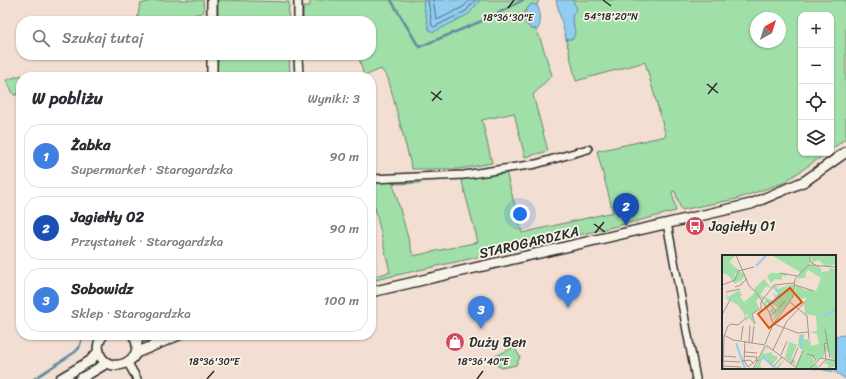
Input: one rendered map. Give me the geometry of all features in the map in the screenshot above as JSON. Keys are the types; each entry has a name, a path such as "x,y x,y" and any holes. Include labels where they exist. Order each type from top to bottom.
{"main road":[{"path":"212,0 212,16"},
{"path":"212,60 212,72"},
{"name":"STAROGARDZKA","path":"376,291 751,204 777,194 821,171 846,152"},
{"path":"100,340 98,344 99,351 106,363 117,366 128,363 136,353 166,340"},
{"path":"134,340 136,353"},
{"path":"60,379 90,361 99,351"},
{"path":"80,379 106,363"}],"street":[{"path":"298,0 298,16"},
{"path":"298,60 299,72"},
{"path":"376,179 464,175 536,164 588,150"},
{"path":"667,223 696,379"},
{"path":"128,363 137,379"}],"green space":[{"path":"155,0 203,0 204,12 190,16 138,16 140,4"},
{"path":"218,0 289,2 288,16 218,16"},
{"path":"310,0 425,0 423,3 478,0 539,0 537,5 531,4 525,12 525,22 531,29 535,29 539,35 552,75 533,95 548,151 525,157 514,113 482,120 492,163 459,169 412,169 388,78 381,69 374,72 363,72 359,60 376,60 376,16 303,16 303,6 310,6"},
{"path":"572,0 846,0 846,138 834,148 834,12 798,12 798,156 823,156 783,183 736,199 681,210 675,191 672,192 676,211 600,230 376,280 376,276 390,272 376,212 376,182 418,180 422,183 393,184 413,256 478,242 461,178 506,172 522,233 613,212 597,151 666,136 645,62 576,81 566,39 573,39 572,16 576,8"},
{"path":"218,60 289,60 290,72 217,72"},
{"path":"16,77 16,95 14,95 6,80"},
{"path":"514,347 520,357 516,365 502,368 488,360"}],"water":[{"path":"425,0 479,1 469,14 434,32 429,30 423,3"},
{"path":"556,0 572,0 577,8 572,16 575,32 573,39 566,39"},
{"path":"531,4 537,5 539,11 540,20 538,29 531,29 525,22 525,12"},
{"path":"846,335 846,379 835,372 818,369 836,369 836,336"}],"waterway":[{"path":"391,0 419,47 489,18 523,0"},
{"path":"34,379 75,352 79,348 81,340"}],"place":[{"name":"Jagiełły 02","path":"626,226"},
{"name":"Jagiełły 01","path":"695,226"},
{"name":"Żabka","path":"568,308"},
{"name":"Sobowidz","path":"481,329"},
{"name":"Duży Ben","path":"455,342"}]}
